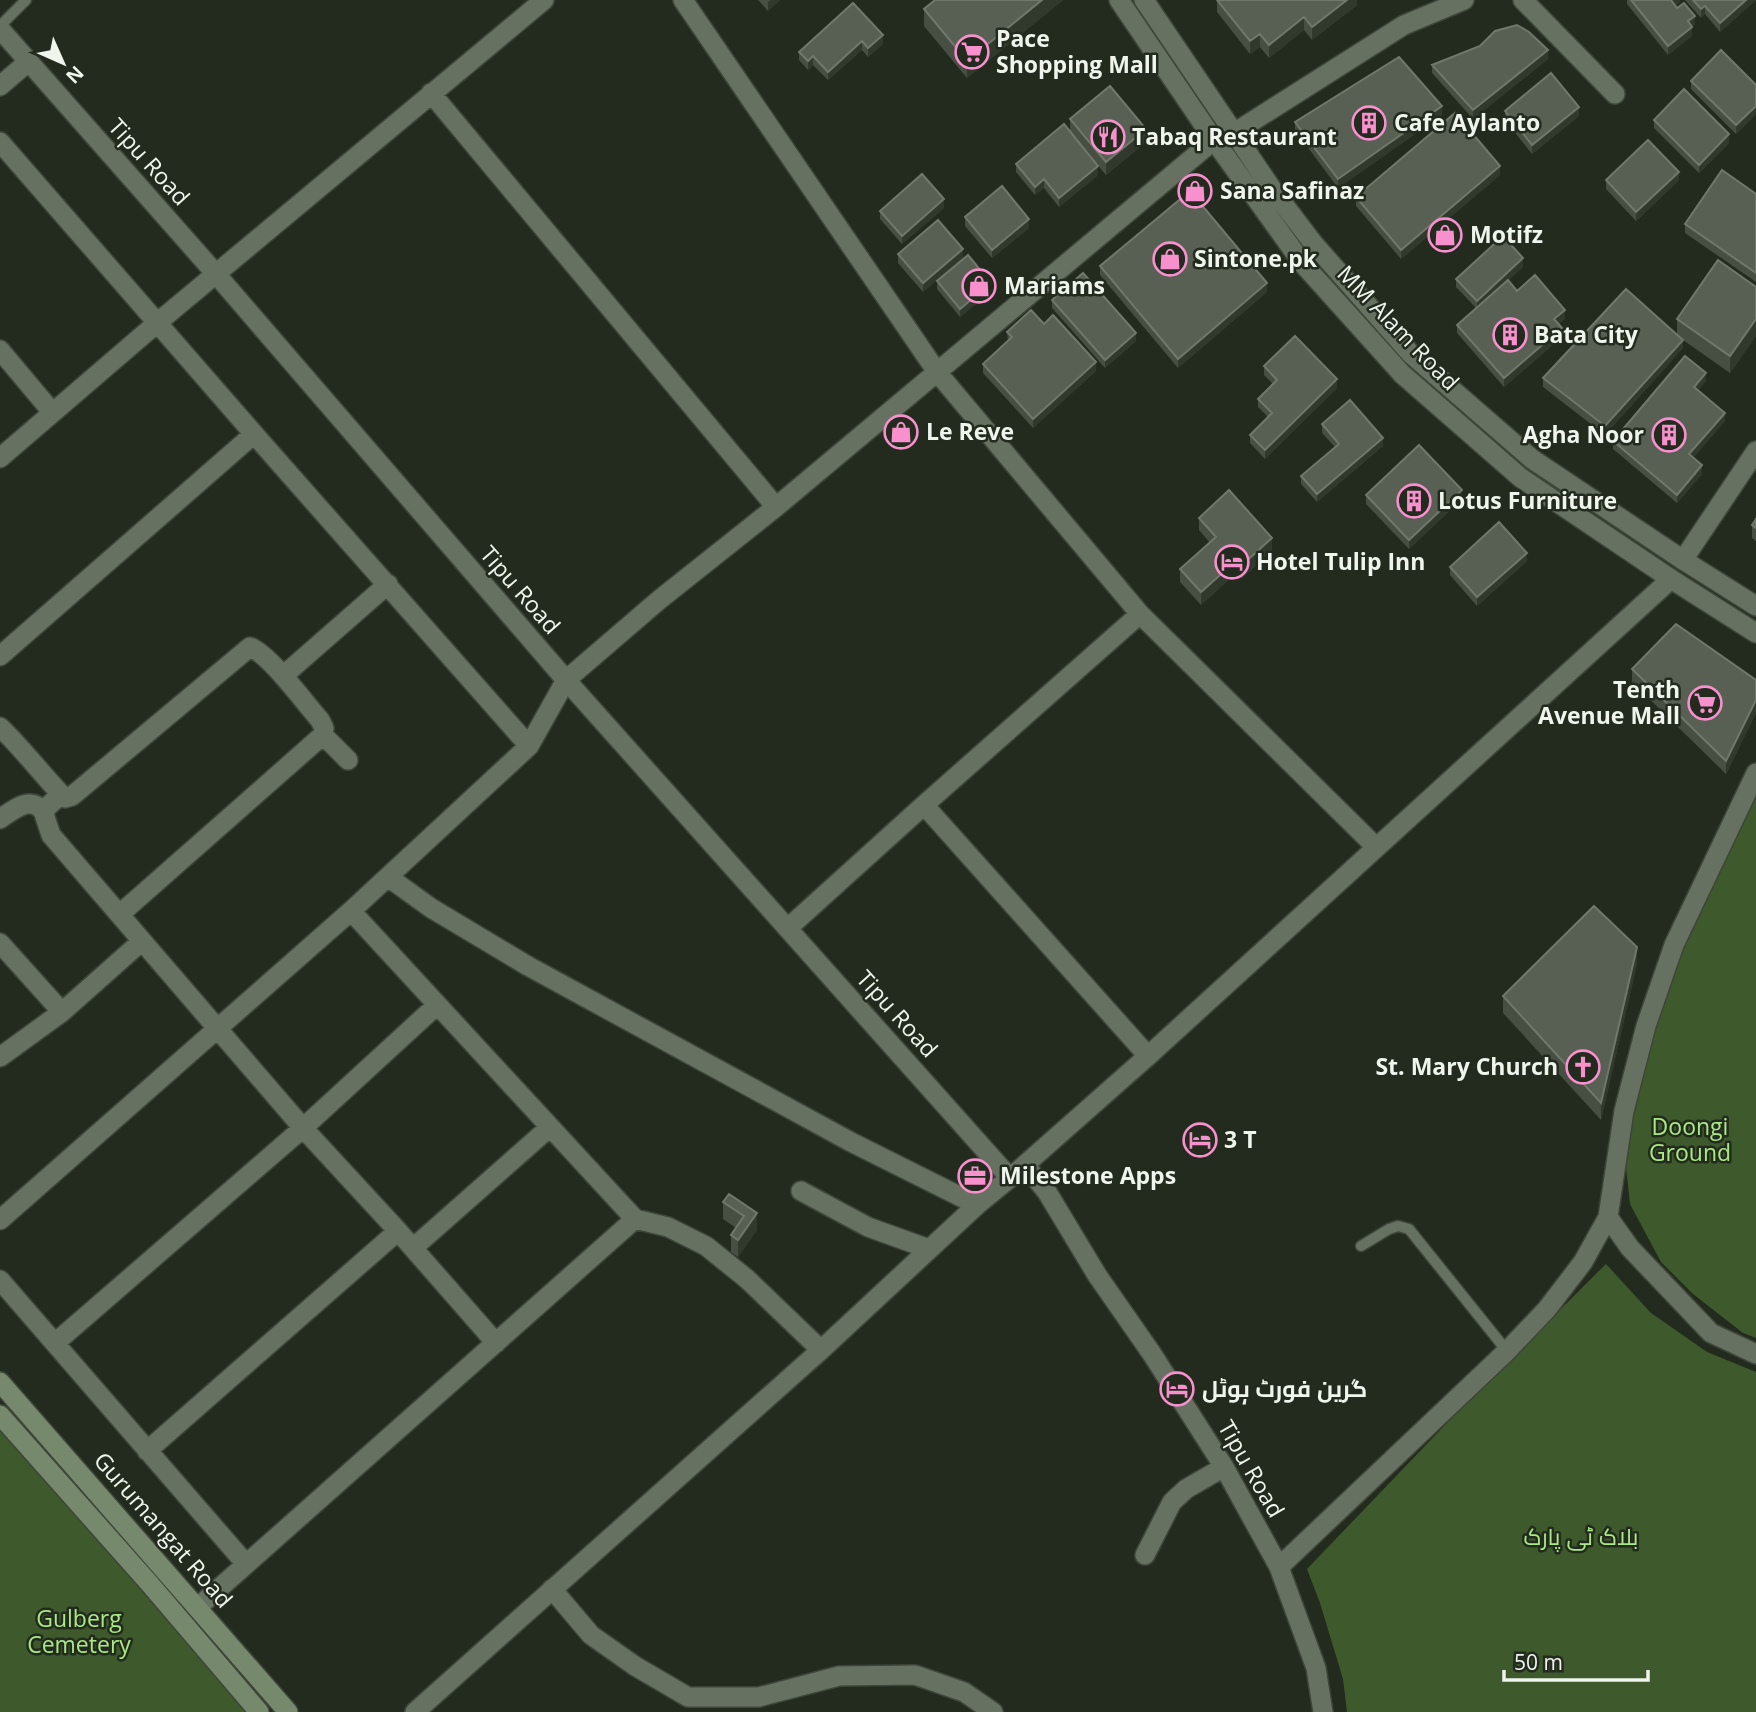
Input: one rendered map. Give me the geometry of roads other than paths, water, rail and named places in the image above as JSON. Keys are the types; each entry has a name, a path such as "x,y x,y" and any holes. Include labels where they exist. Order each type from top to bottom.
{"main road":[{"name":"Gurumangat Road","path":"0,1382 288,1712"},
{"name":"Gurumangat Road","path":"0,1415 259,1712"}],"street":[{"path":"0,458 157,323 544,0"},
{"path":"682,0 937,372 1140,614 1376,847"},
{"name":"MM Alam Road","path":"1119,0 1214,140 1303,264 1402,374 1521,478 1756,633"},
{"name":"MM Alam Road","path":"1144,0 1272,189 1313,243 1410,353 1532,459 1756,606"},
{"path":"1523,0 1615,93"},
{"path":"1234,133 1404,26 1457,1"},
{"name":"Tipu Road","path":"0,27 566,680 1010,1178"},
{"path":"0,86 28,62"},
{"path":"431,93 776,507"},
{"path":"0,1220 351,911 529,746 566,680 1214,140"},
{"path":"0,142 529,746"},
{"path":"0,350 52,412"},
{"path":"0,656 254,434"},
{"path":"1683,560 1756,451"},
{"path":"415,1712 821,1350 976,1205 1149,1056 1671,579"},
{"path":"283,676 388,584"},
{"path":"788,928 1140,614"},
{"path":"0,727 65,798 72,796 250,647 257,649 283,676 320,720 324,728 323,735 120,914"},
{"path":"323,735 348,760"},
{"path":"1279,1567 1507,1351 1547,1308 1583,1262 1608,1217 1624,1111 1646,1026 1674,945 1756,773"},
{"path":"43,811 61,794"},
{"path":"0,819 23,804 34,804 43,811 51,835 303,1128 496,1343"},
{"path":"924,805 1149,1056"},
{"path":"388,877 430,908 528,966 851,1142 976,1205"},
{"path":"351,911 635,1219 668,1227 706,1246 747,1279 821,1350"},
{"path":"0,1057 62,1012 142,941"},
{"path":"0,943 62,1012"},
{"path":"55,1343 303,1128 437,1006"},
{"path":"413,1248 550,1127"},
{"name":"Tipu Road","path":"1025,1165 1047,1192 1097,1275 1152,1354 1224,1467 1279,1567 1316,1668 1323,1712"},
{"path":"801,1191 868,1227 929,1249"},
{"path":"1608,1217 1630,1248 1711,1333 1756,1354"},
{"path":"198,1607 635,1219"},
{"path":"147,1451 398,1231"},
{"path":"0,1280 246,1564"},
{"path":"1145,1555 1172,1502 1186,1489 1224,1467"},
{"path":"552,1589 591,1635 635,1666 688,1697 759,1697 839,1676 915,1675 964,1692 993,1712"}],"lane":[{"path":"0,27 26,0"},
{"path":"1361,1246 1389,1228 1398,1226 1409,1229 1507,1351"}],"place":[{"name":"Pace Shopping Mall","path":"972,52"},
{"name":"Cafe Aylanto","path":"1369,123"},
{"name":"Tabaq Restaurant","path":"1108,137"},
{"name":"Sana Safinaz","path":"1195,191"},
{"name":"Motifz","path":"1445,235"},
{"name":"Sintone.pk","path":"1170,259"},
{"name":"Mariams","path":"979,286"},
{"name":"Bata City","path":"1510,335"},
{"name":"Le Reve","path":"901,432"},
{"name":"Agha Noor","path":"1669,435"},
{"name":"Lotus Furniture","path":"1414,501"},
{"name":"Hotel Tulip Inn","path":"1232,562"},
{"name":"Tenth Avenue Mall","path":"1705,703"},
{"name":"St. Mary Church","path":"1583,1067"},
{"name":"3 T","path":"1200,1140"},
{"name":"Milestone Apps","path":"975,1176"},
{"name":"گرین فورٹ ہوٹل","path":"1177,1389"}],"park label":[{"name":"Doongi Ground","path":"1690,1140"},
{"name":"بلاک ٹی پارک","path":"1581,1537"},
{"name":"Gulberg Cemetery","path":"79,1632"}]}
